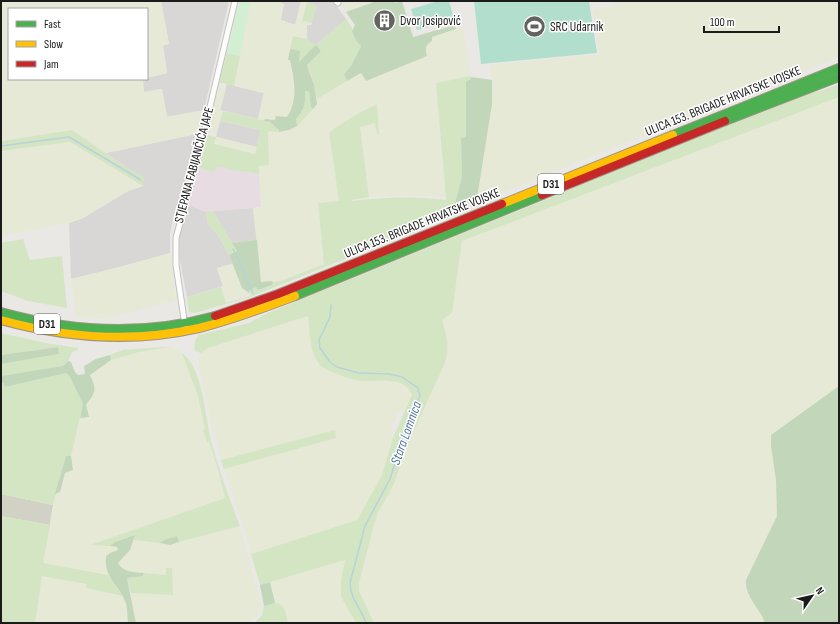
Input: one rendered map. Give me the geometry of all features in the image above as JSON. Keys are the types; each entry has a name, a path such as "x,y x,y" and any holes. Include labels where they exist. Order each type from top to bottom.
{"main road":[{"name":"ULICA 153. BRIGADE HRVATSKE VOJSKE","path":"1,312 36,322 95,329 185,327 270,297 839,68"},
{"name":"ULICA 153. BRIGADE HRVATSKE VOJSKE","path":"1,320 53,332 94,337 142,336 235,318 266,307 771,103 839,77"}],"street":[{"name":"STJEPANA FABIJANČIĆA JAPE","path":"185,327 176,265 176,238 200,150 235,1"}],"shaded area":[{"path":"161,1 229,1 204,110 167,117 162,89 144,92 142,80 148,80 148,78 167,73 163,45 169,44"},
{"path":"301,1 296,25 280,20 284,4 278,2"},
{"path":"304,1 333,1 346,19 316,45 311,43 307,39 307,25 316,6"},
{"path":"227,84 264,93 258,119 220,110"},
{"path":"220,121 261,130 257,147 216,137"},
{"path":"197,134 185,183 179,203 177,204 175,210 170,233 170,253 71,279 69,223 83,218 128,191 143,186 123,165 106,153"},
{"path":"216,167 259,174 261,207 206,212 188,205 199,168 214,172"},
{"path":"188,205 206,212 208,224 219,237 229,255 232,264 217,268 223,286 187,297 180,261 179,244 180,233"},
{"path":"253,208 257,240 232,243 213,211"},
{"path":"1,494 53,505 50,525 1,516"}],"green space":[{"path":"1,1 161,1 169,44 163,46 167,73 148,78 148,8 8,8 8,80 143,80 144,92 162,89 167,117 204,110 197,134 106,153 72,130 1,141"},
{"path":"239,1 251,1 240,56 227,53"},
{"path":"251,1 279,1 284,4 281,20 295,25 301,1 307,2 302,20 312,23 311,25 307,25 307,39 293,36 288,60 290,60 295,97 291,112 287,117 276,116 275,120 265,119 264,121 258,119 264,93 234,86"},
{"path":"338,1 377,1 346,12"},
{"path":"377,1 394,1 395,3 402,1 413,37 455,25 456,29 432,37 432,41 426,47 427,56 366,81 361,73 347,81 344,74 351,66 361,46 355,39 352,31 355,25 346,12"},
{"path":"438,1 449,1 454,19 417,30 411,9"},
{"name":"SRC Udarnik","path":"474,1 589,1 597,53 481,64"},
{"path":"625,1 839,1 839,57 484,200 477,198 492,104 491,65 599,54 593,11"},
{"path":"307,2 317,6 312,23 302,21"},
{"path":"346,19 352,28 357,42 361,46 351,66 344,73 347,81 317,99 311,74 307,65 321,51 316,46 299,62 290,49 293,36 307,39 316,45"},
{"path":"463,27 471,76 436,83 445,198 429,196 369,197 360,127 375,123 377,134 379,134 376,105 329,132 339,201 318,203 324,264 281,281 261,282 253,208 261,207 259,166 269,165 268,131 284,131 294,128 317,104 317,99 361,73 366,81 427,56 425,47 432,36"},
{"path":"316,45 321,51 307,65 314,85 317,104 313,109 311,107 309,91 305,91 304,106 296,119 297,126 289,130 279,132 279,130 270,122 264,121 265,119 275,120 276,116 287,117 291,110 294,89 290,60 288,60 290,49 300,51 299,62"},
{"path":"227,53 240,56 234,86 219,82"},
{"path":"471,76 471,79 466,81 466,137 461,138 462,177 454,213 469,207 470,209 250,297 195,313 189,312 187,297 221,287 226,303 250,296 250,290 256,287 258,290 272,285 273,282 281,281 324,264 318,203 339,201 329,132 357,114 377,104 379,134 377,134 375,123 360,127 369,197 352,201 399,198 446,200 436,83"},
{"path":"471,77 492,80 492,104 477,198 468,202 469,207 454,213 462,177 461,138 466,137 466,81 471,79"},
{"path":"839,84 839,97 462,241 452,313 442,320 447,341 445,363 417,424 394,484 378,513 359,583 359,591 374,623 356,623 341,597 341,580 345,560 260,585 251,554 357,520 382,475 393,438 412,395 409,389 397,382 359,381 337,374 322,367 312,351 308,316 208,348 201,353 195,351 195,340 199,335 249,323 268,313 799,96 824,90"},
{"path":"218,88 226,88 220,110 223,111 217,133 208,131"},
{"path":"305,91 309,91 311,107 313,109 297,126 296,119 304,106"},
{"path":"839,97 839,386 771,435 771,446 776,480 777,516 745,585 748,594 762,614 765,623 374,623 359,591 359,583 378,513 394,484 417,424 445,363 448,340 442,320 452,313 462,241"},
{"path":"223,111 270,122 279,130 279,132 268,131 269,165 259,166 259,174 217,167 214,172 199,168 207,135 216,137 214,144 255,154 261,130 220,121"},
{"path":"72,130 123,165 144,177 143,186 70,142 1,151 1,141"},
{"path":"216,137 257,147 255,154 214,144"},
{"path":"70,142 143,186 128,191 83,218 69,223 1,236 1,151"},
{"path":"213,211 237,251 229,255 219,237 208,224 206,212"},
{"path":"23,239 30,260 62,256 67,308 28,301 1,291 1,243"},
{"path":"257,240 261,282 273,282 272,285 258,290 256,287 250,290 249,293 242,288 229,255 237,251 232,243"},
{"path":"170,253 176,300 104,319 76,317 71,279"},
{"path":"232,264 242,287 250,295 226,303 221,287 223,286 217,268"},
{"path":"308,316 310,339 323,368 360,381 394,382 411,391 412,395 407,409 395,413 397,421 391,423 393,438 382,475 357,520 251,554 245,531 224,469 336,438 335,430 221,460 210,419 198,361 201,353 208,348"},
{"path":"1,333 46,343 78,348 78,350 72,352 68,361 63,366 1,376 1,364 59,354 57,347 1,355"},
{"path":"58,347 59,354 1,364 1,355"},
{"path":"169,347 182,353 198,396 205,429 203,430 206,441 209,441 225,498 92,544 118,547 118,550 110,553 106,560 108,575 43,563 55,494 60,492 65,473 73,470 71,456 80,418 89,417 86,405 94,384 90,375 111,360 139,352"},
{"path":"169,347 139,352 111,360 110,355 123,350"},
{"path":"182,353 189,360 199,381 217,463 240,526 179,542 177,536 164,540 160,543 134,540 135,535 115,542 110,546 90,545 225,498 209,441 207,442 203,430 205,429 198,396"},
{"path":"110,355 111,360 90,375 94,384 94,394 86,405 89,417 80,418 83,404 70,377 66,373 5,387 3,383 1,383 1,376 63,366 68,361 71,362 75,372 78,375 85,374 84,366 96,359"},
{"path":"66,373 70,377 83,404 71,456 66,456 53,505 1,494 1,383 3,383 5,387"},
{"path":"839,386 839,623 765,623 747,591 746,580 777,516 776,480 771,446 771,435"},
{"path":"335,430 336,438 224,469 221,460"},
{"path":"66,456 71,456 73,470 65,473 60,492 55,494"},
{"path":"1,516 50,525 43,563 108,575 123,596 86,588 86,584 42,576 35,623 1,623"},
{"path":"240,526 261,604 259,613 256,617 246,623 136,623 131,593 173,595 166,575 129,572 122,569 118,563 130,550 134,540 170,545"},
{"path":"135,535 130,550 118,563 123,569 144,573 143,576 127,578 136,623 128,623 126,604 122,595 109,576 106,556 118,550 117,547 110,546 115,542"},
{"path":"177,536 179,542 170,545 160,543 164,540"},
{"path":"345,560 341,580 341,597 356,623 288,623 284,607 280,603 275,603 270,582"},
{"path":"166,568 172,568 173,595 131,593 127,578 143,576 144,573 166,575"},
{"path":"42,575 86,584 86,588 123,596 126,603 128,623 35,623"},
{"path":"270,582 275,603 264,606 260,585"},
{"path":"275,603 283,607 288,623 255,623 262,615 264,606"}],"waterway":[{"path":"1,146 69,137 141,180"},
{"path":"233,249 253,293"},
{"name":"Stara Lomnica","path":"331,305 330,317 319,340 320,348 330,362 337,367 359,373 389,374 402,377 418,388 420,396 401,443 390,479 365,526 350,583 352,594 366,623"}],"traffic: fast":[{"path":"673,135 839,68"},
{"path":"725,121 839,77"},
{"path":"295,296 542,195"},
{"path":"1,312 55,324 108,329 161,327 215,316"}],"traffic: slow":[{"path":"502,204 673,135"},
{"path":"1,320 50,331 75,334 124,337 149,336 174,333 211,325 247,314 295,296"}],"traffic: jam":[{"path":"542,195 725,121"},
{"path":"215,316 278,294 502,204"}],"place":[{"name":"Dvor Josipović","path":"385,21"},
{"name":"SRC Udarnik","path":"535,27"}]}
